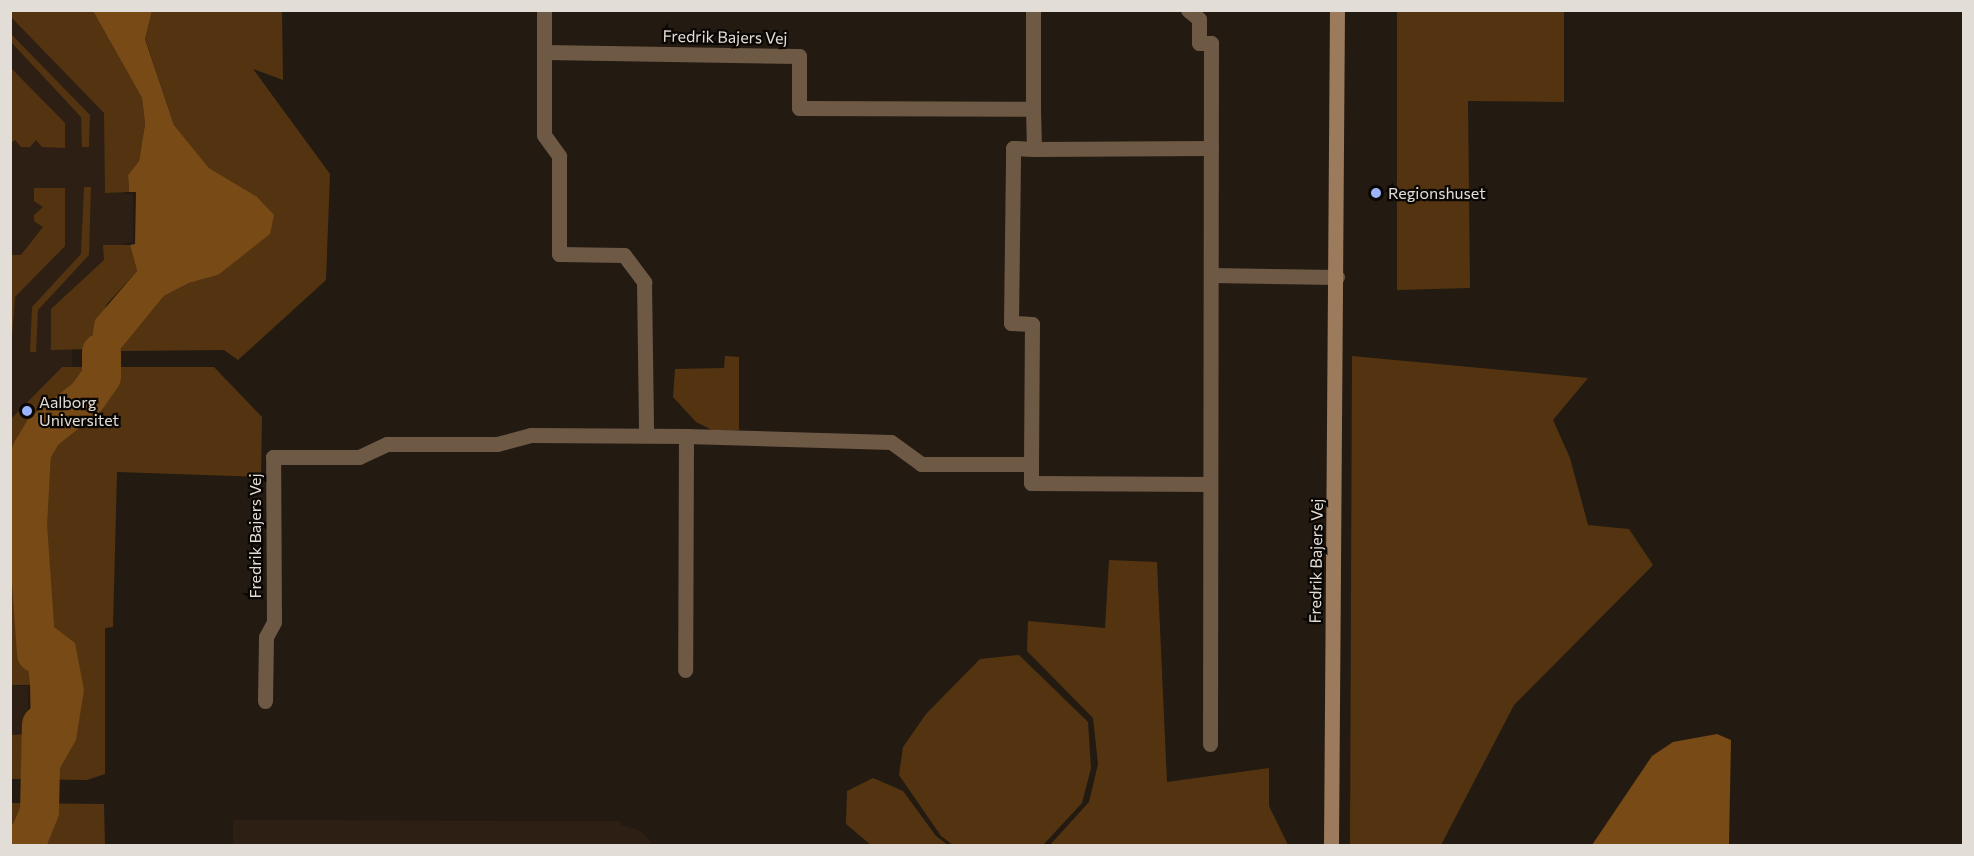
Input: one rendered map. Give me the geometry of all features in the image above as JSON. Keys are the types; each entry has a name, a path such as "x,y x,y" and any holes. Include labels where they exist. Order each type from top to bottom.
{"street":[{"path":"544,10 544,135 559,156 559,254 624,255 644,282 646,434"},
{"path":"1033,10 1034,149"},
{"path":"1188,10 1199,19 1199,43 1211,43 1210,744"},
{"name":"Fredrik Bajers Vej","path":"1331,846 1337,277 1337,10"},
{"name":"Fredrik Bajers Vej","path":"544,51 799,56 799,108 1033,109"},
{"path":"1210,484 1031,483 1032,324 1011,323 1013,148 1211,148"},
{"path":"1211,275 1337,277"},
{"name":"Fredrik Bajers Vej","path":"265,701 266,637 274,622 273,457 359,457 387,444 497,444 531,435 646,434 891,442 921,465 1031,464"},
{"path":"685,670 686,436"}],"shaded area":[{"name":"Aalborg Universitet","path":"36,10 123,103 123,194 133,194 133,242 124,243 123,276 72,330 72,380 17,441 16,686 28,686 28,735 11,779 10,11"},
{"path":"11,11 93,11 142,98 145,124 139,161 128,175 129,192 105,193 104,113 11,17"},
{"path":"93,11 152,11 145,39 174,125 209,168 256,196 274,215 270,234 218,275 189,283 164,296 119,351 101,352 90,349 95,320 137,271 130,245 135,244 136,192 129,192 128,175 139,161 145,124 142,98"},
{"path":"152,11 282,11 283,80 253,69 330,174 326,280 238,360 224,350 119,351 164,296 189,283 218,275 256,196 209,168 174,125 145,38"},
{"path":"1397,11 1564,11 1564,102 1468,101 1470,288 1397,290"},
{"path":"10,33 90,115 89,147 82,147 81,117 11,42"},
{"path":"11,68 65,123 65,148 42,147 36,140 30,147 21,147 15,140 11,143"},
{"path":"84,187 91,187 89,255 38,310 36,352 30,352 32,307 81,254"},
{"path":"34,188 65,188 65,246 15,297 11,351 11,255 21,255 43,227 34,221 34,215 43,207 34,201"},
{"path":"103,245 130,245 137,271 107,304 92,335 90,349 51,350 51,309 104,260"},
{"path":"725,356 739,357 739,430 714,431 696,422 673,397 675,369 724,368"},
{"path":"1352,356 1588,378 1553,420 1570,458 1588,525 1629,529 1653,565 1514,705 1441,845 1350,845"},
{"path":"62,367 214,367 262,417 261,477 117,472 113,627 105,628 105,774 87,780 11,779 11,735 31,734 27,743 29,769 36,775 55,627 41,617 30,685 11,685 11,419"},
{"path":"1109,560 1157,562 1167,782 1269,768 1269,806 1288,845 1050,845 1089,802 1098,764 1093,718 1027,651 1028,621 1105,628"},
{"path":"30,602 39,603 41,617 75,643 84,690 76,740 60,768 40,777 30,769 27,743 31,734 30,686 23,608"},
{"path":"1019,655 1088,722 1091,768 1082,803 1043,845 953,845 941,836 899,775 903,747 926,714 980,659"},
{"path":"1717,734 1731,740 1729,845 1592,845 1652,756 1673,742"},
{"path":"873,778 903,791 936,836 948,845 871,845 846,824 847,791"},
{"path":"11,803 104,804 105,845 11,845"},
{"path":"233,820 620,821 621,825 639,830 654,845 233,845"}],"waterway":[{"path":"36,653 27,525 31,451 43,431 87,396 101,376 101,352"},
{"path":"10,845 28,838 39,811 41,724"}],"place":[{"name":"Regionshuset","path":"1376,193"},
{"name":"Aalborg Universitet","path":"27,411"}]}
